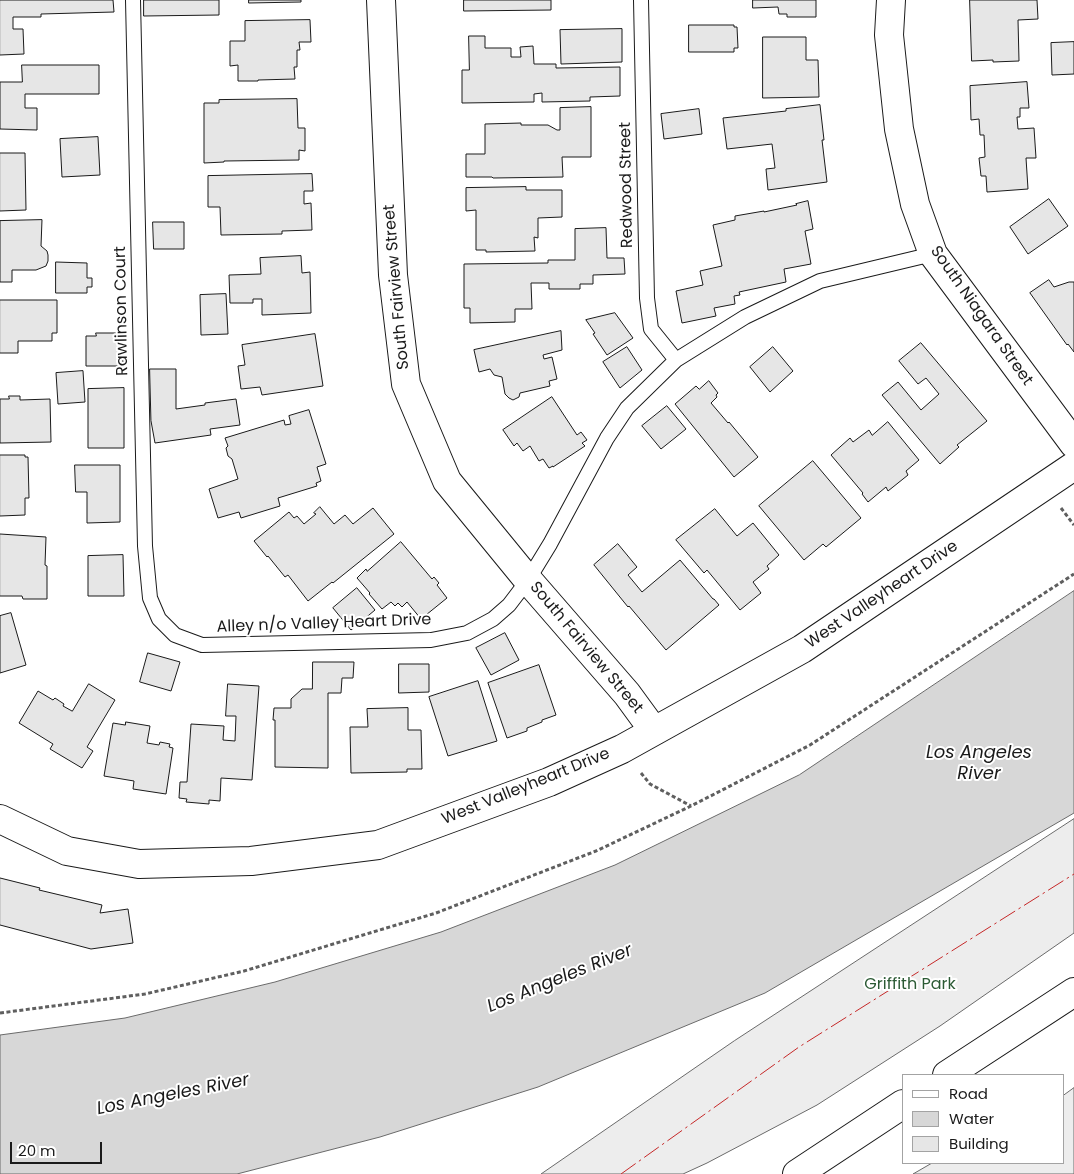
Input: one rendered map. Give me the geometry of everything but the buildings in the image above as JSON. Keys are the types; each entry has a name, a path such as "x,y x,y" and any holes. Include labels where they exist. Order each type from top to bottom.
{"street":[{"name":"South Fairview Street","path":"381,0 393,274 406,384 447,481 528,580 627,694 654,732"},
{"name":"South Niagara Street","path":"891,0 890,35 899,129 915,204 933,254 1074,444"},
{"name":"West Valleyheart Drive","path":"0,819 67,851 139,864 251,861 378,845 549,782 622,749 654,732 802,650 1074,466"},
{"path":"949,1074 1074,992"},
{"path":"796,1174 902,1105"}],"lane":[{"name":"Rawlinson Court","path":"133,0 145,546 150,598 159,619"},
{"name":"Redwood Street","path":"641,0 648,298 651,329 676,360"},
{"name":"Alley n/o Valley Heart Drive","path":"159,619 175,634 202,645 431,640 467,633 494,618 509,605 528,580 550,544 606,438 627,408 676,360 745,317 820,281 933,254"}],"path":[{"path":"0,1013 145,994 244,971 436,913 596,851 691,806 810,745 1074,574"},
{"path":"622,749 650,784 691,806"}],"shaded area":[{"name":"Griffith Park","path":"1074,819 1074,933 940,1026 817,1105 683,1174 541,1174 734,1041"},
{"path":"1074,1088 1074,1174 913,1174 930,1164 1064,1164 1064,1095"}],"water":[{"name":"Los Angeles River","path":"1074,591 1074,813 765,993 538,1087 380,1137 237,1174 0,1174 0,1035 125,1018 275,982 441,932 615,865 799,775"}],"power":[{"path":"621,1174 799,1047 1074,874"}]}
